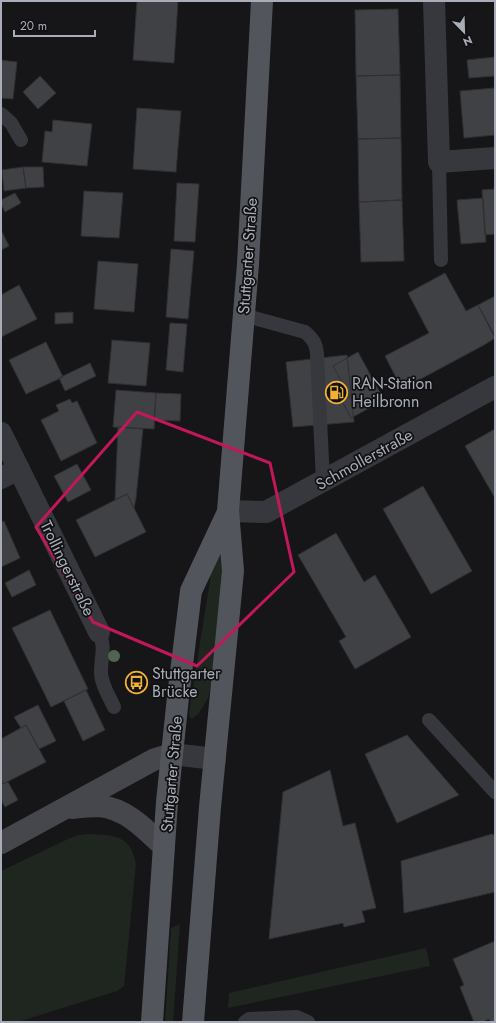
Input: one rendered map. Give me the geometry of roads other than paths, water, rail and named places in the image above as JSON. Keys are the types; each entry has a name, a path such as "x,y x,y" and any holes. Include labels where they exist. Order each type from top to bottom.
{"main road":[{"name":"Stuttgarter Straße","path":"193,1022 233,571 228,511 248,264 262,1"},
{"name":"Stuttgarter Straße","path":"152,1022 168,788 191,591 228,511"}],"street":[{"path":"434,1 439,162 495,158"},
{"name":"Schmollerstraße","path":"228,511 266,512 495,387"},
{"name":"Trollingerstraße","path":"1,433 10,473 99,632"},
{"path":"1,843 155,759 172,754 215,765"},
{"path":"67,808 100,806 115,810 132,818 164,847"}],"lane":[{"path":"1,114 11,123 21,140"},
{"path":"439,162 441,260"},
{"path":"243,315 305,332 313,339 318,354 323,482"},
{"name":"Trollingerstraße","path":"99,632 103,642 104,652 101,673 104,686 114,707"},
{"path":"429,720 495,792"},
{"path":"245,1022 249,1019 297,1017 308,1022"}],"place":[{"name":"RAN-Station Heilbronn","path":"336,392"},
{"name":"Stuttgarter Brücke","path":"136,682"}]}
